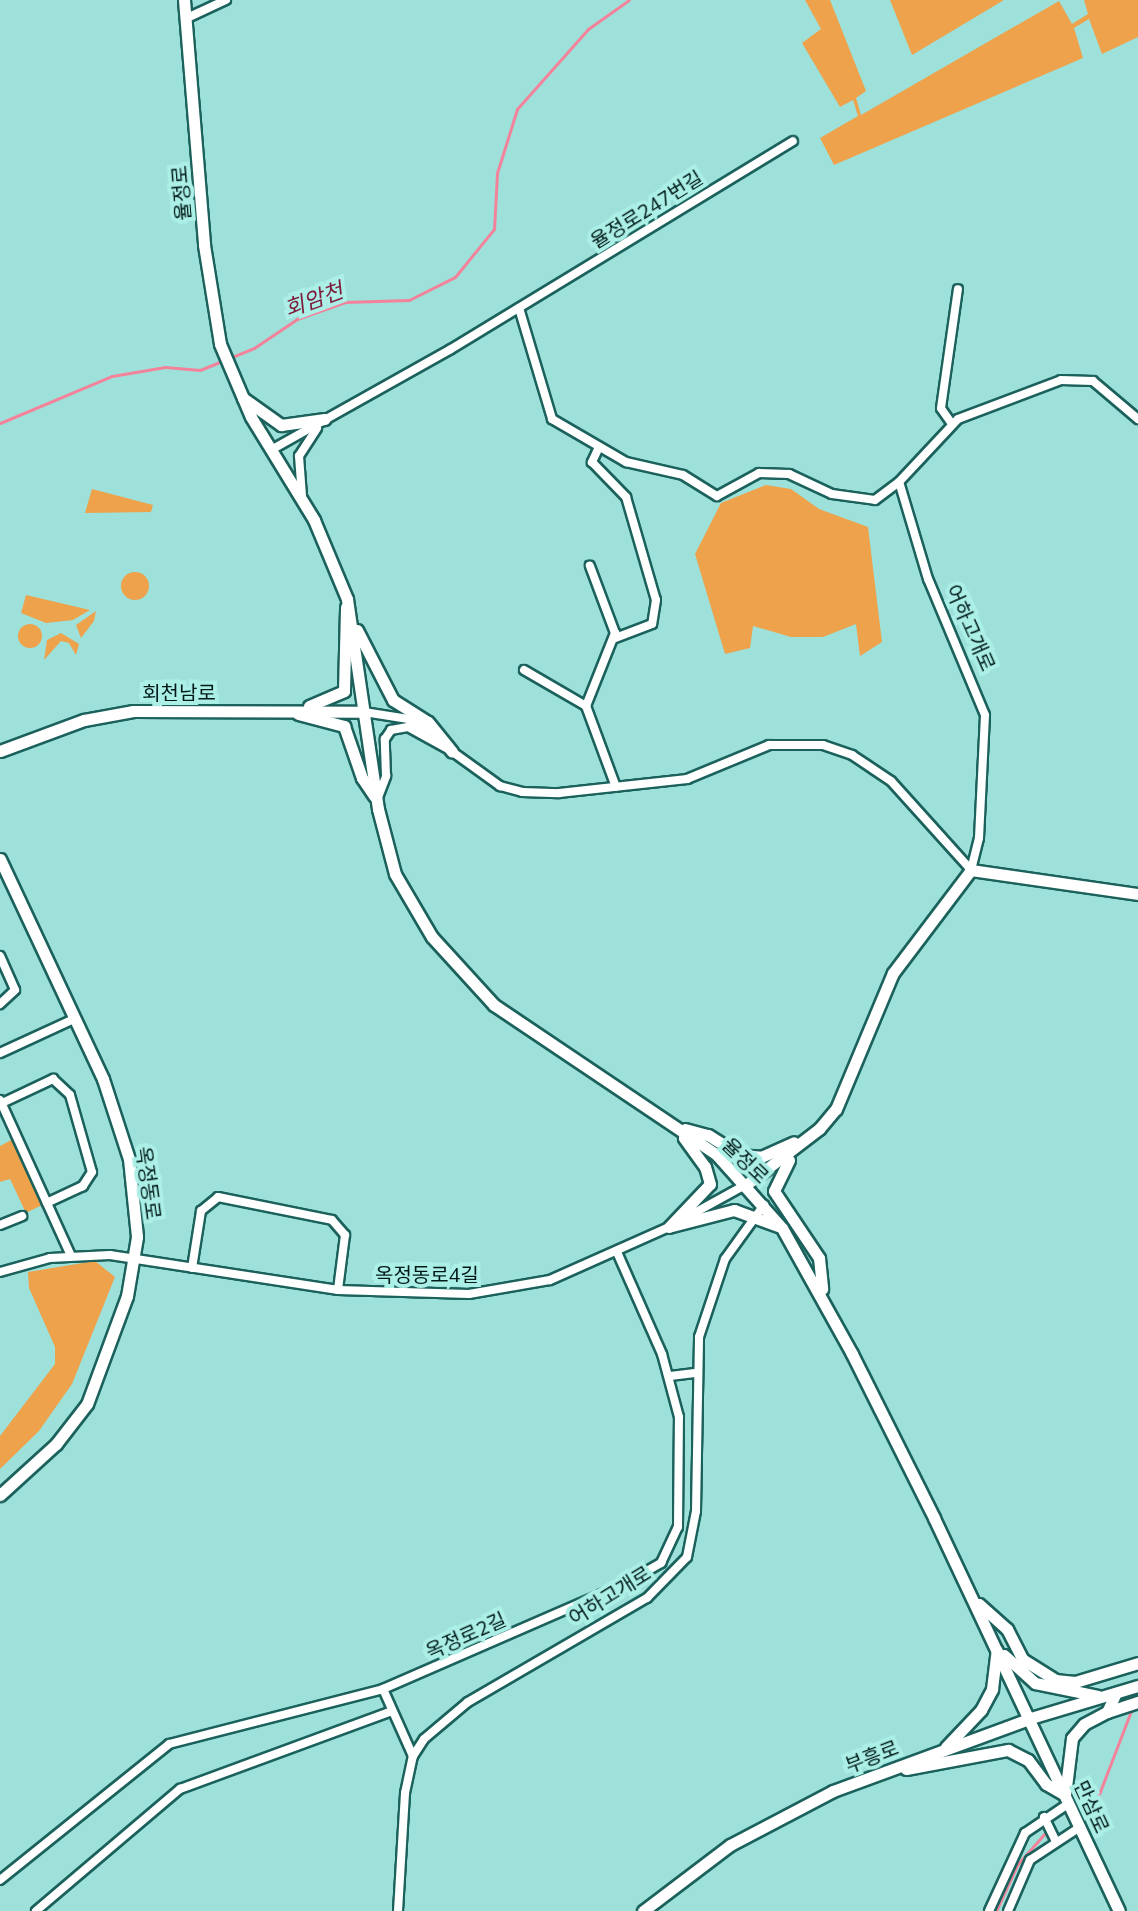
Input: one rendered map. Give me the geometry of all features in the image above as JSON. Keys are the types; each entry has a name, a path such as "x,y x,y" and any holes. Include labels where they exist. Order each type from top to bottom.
{"main road":[{"name":"율정로","path":"184,0 204,245 220,344 242,398 302,501 347,599"},
{"path":"242,398 281,425 325,419"},
{"path":"347,599 353,625 393,700 428,722 452,752"},
{"path":"286,710 320,703 344,691 347,599"},
{"name":"율정로","path":"353,625 377,801 395,874 432,937 494,1005 716,1154 747,1184 782,1228 822,1297 1031,1718"},
{"path":"286,710 344,726 362,778 377,801"},
{"name":"회천남로","path":"0,751 84,720 133,711 364,712"},
{"name":"옥정동로","path":"0,859 103,1079 129,1159 135,1258 127,1296 87,1404 56,1444 0,1495"},
{"path":"971,870 1138,894"},
{"name":"어하고개로","path":"747,1184 819,1129 844,1096 897,966 971,870"},
{"path":"673,1126 708,1135 740,1155 761,1157 819,1129"},
{"path":"669,1227 710,1184 705,1167 673,1126"},
{"path":"819,1129 780,1170 774,1191 819,1258 822,1297"},
{"path":"669,1227 729,1210 755,1216 782,1228"},
{"path":"973,1598 1007,1629 1022,1659 1055,1680 1075,1682 1138,1663"},
{"path":"945,1749 984,1704 997,1649 1035,1683 1103,1697"},
{"name":"부흥로","path":"643,1911 767,1823 945,1749 1031,1718 1138,1686"},
{"path":"1112,1710 1118,1692"},
{"path":"1066,1800 1072,1738 1084,1724 1112,1710 1138,1702"},
{"name":"만삼로","path":"1031,1718 1119,1911"},
{"path":"882,1773 1008,1750 1028,1760 1046,1784 1066,1800"}],"street":[{"path":"187,18 226,0"},
{"name":"율정로247번길","path":"271,450 519,308 793,141"},
{"path":"952,424 941,408 958,289"},
{"path":"519,308 552,419 633,465 683,475 717,496 759,473 789,474 832,494 875,500 899,482 952,424 1075,379 1093,381 1138,419"},
{"path":"302,501 299,456 307,437 325,419"},
{"path":"599,447 592,460 626,497 656,600 652,624 615,638"},
{"name":"어하고개로","path":"899,482 928,579 985,715 979,838 971,870"},
{"path":"586,706 615,638 590,566"},
{"path":"524,670 586,706 616,787"},
{"path":"364,712 408,719 484,778 522,792 687,779 769,745 823,745 852,755 891,781 971,870"},
{"path":"377,801 386,776 385,739 391,730 408,727 452,752"},
{"path":"0,956 15,990 0,1004"},
{"path":"0,1053 74,1019"},
{"path":"47,1203 83,1186 92,1172 70,1095 53,1079 0,1102 71,1256"},
{"name":"옥정동로4길","path":"0,1272 71,1256 135,1258 338,1290 469,1294 550,1280 669,1227 747,1184"},
{"path":"192,1268 201,1211 218,1197 332,1220 345,1235 338,1290"},
{"name":"어하고개로","path":"413,1756 454,1711 647,1598 680,1568 695,1529 695,1373 699,1337 725,1259 764,1205"},
{"path":"0,1225 22,1216"},
{"name":"옥정로2길","path":"0,1880 169,1744 383,1689 661,1563 676,1537 679,1514 679,1417 670,1376 617,1252"},
{"path":"670,1376 695,1373"},
{"path":"383,1689 413,1756 401,1826 398,1911"},
{"path":"36,1911 180,1789 392,1711"},
{"path":"989,1911 1025,1833 1066,1800"},
{"path":"1044,1817 1055,1840"},
{"path":"1008,1911 1030,1860 1055,1840 1080,1827"}],"shaded area":[{"path":"805,0 830,0 866,91 856,98 861,115 1059,1 1072,24 1088,14 1084,0 1138,0 1138,37 1102,54 1089,19 1074,28 1083,58 834,165 820,138 858,116 853,100 840,107 802,43 821,29"},
{"path":"890,0 1004,0 912,55"},
{"path":"766,485 791,489 819,509 868,527 882,642 860,656 856,624 823,637 791,637 753,626 750,648 725,654 695,554 721,503"},
{"path":"92,489 153,505 151,512 85,513"},
{"path":"135,572 145,576 149,586 145,596 135,600 125,596 121,586 125,576"},
{"path":"26,595 90,610 73,620 46,623 21,613"},
{"path":"96,611 94,621 81,638 76,625"},
{"path":"30,624 39,627 42,636 39,645 30,648 21,645 18,636 21,627"},
{"path":"61,633 79,644 76,655 69,643 61,641 44,660 47,640"},
{"path":"13,1139 42,1205 26,1213 10,1179 0,1182 0,1146"},
{"path":"95,1261 115,1277 72,1384 39,1431 0,1469 0,1436 55,1364 55,1347 29,1288 28,1272"}],"waterway":[{"name":"회암천","path":"0,423 112,376 165,367 200,370 254,348 297,319 345,302 409,300 455,277 494,229 497,173 517,109 588,29 629,0"},
{"path":"1096,1802 1132,1708"},
{"path":"996,1911 1017,1865 1045,1833"}]}
